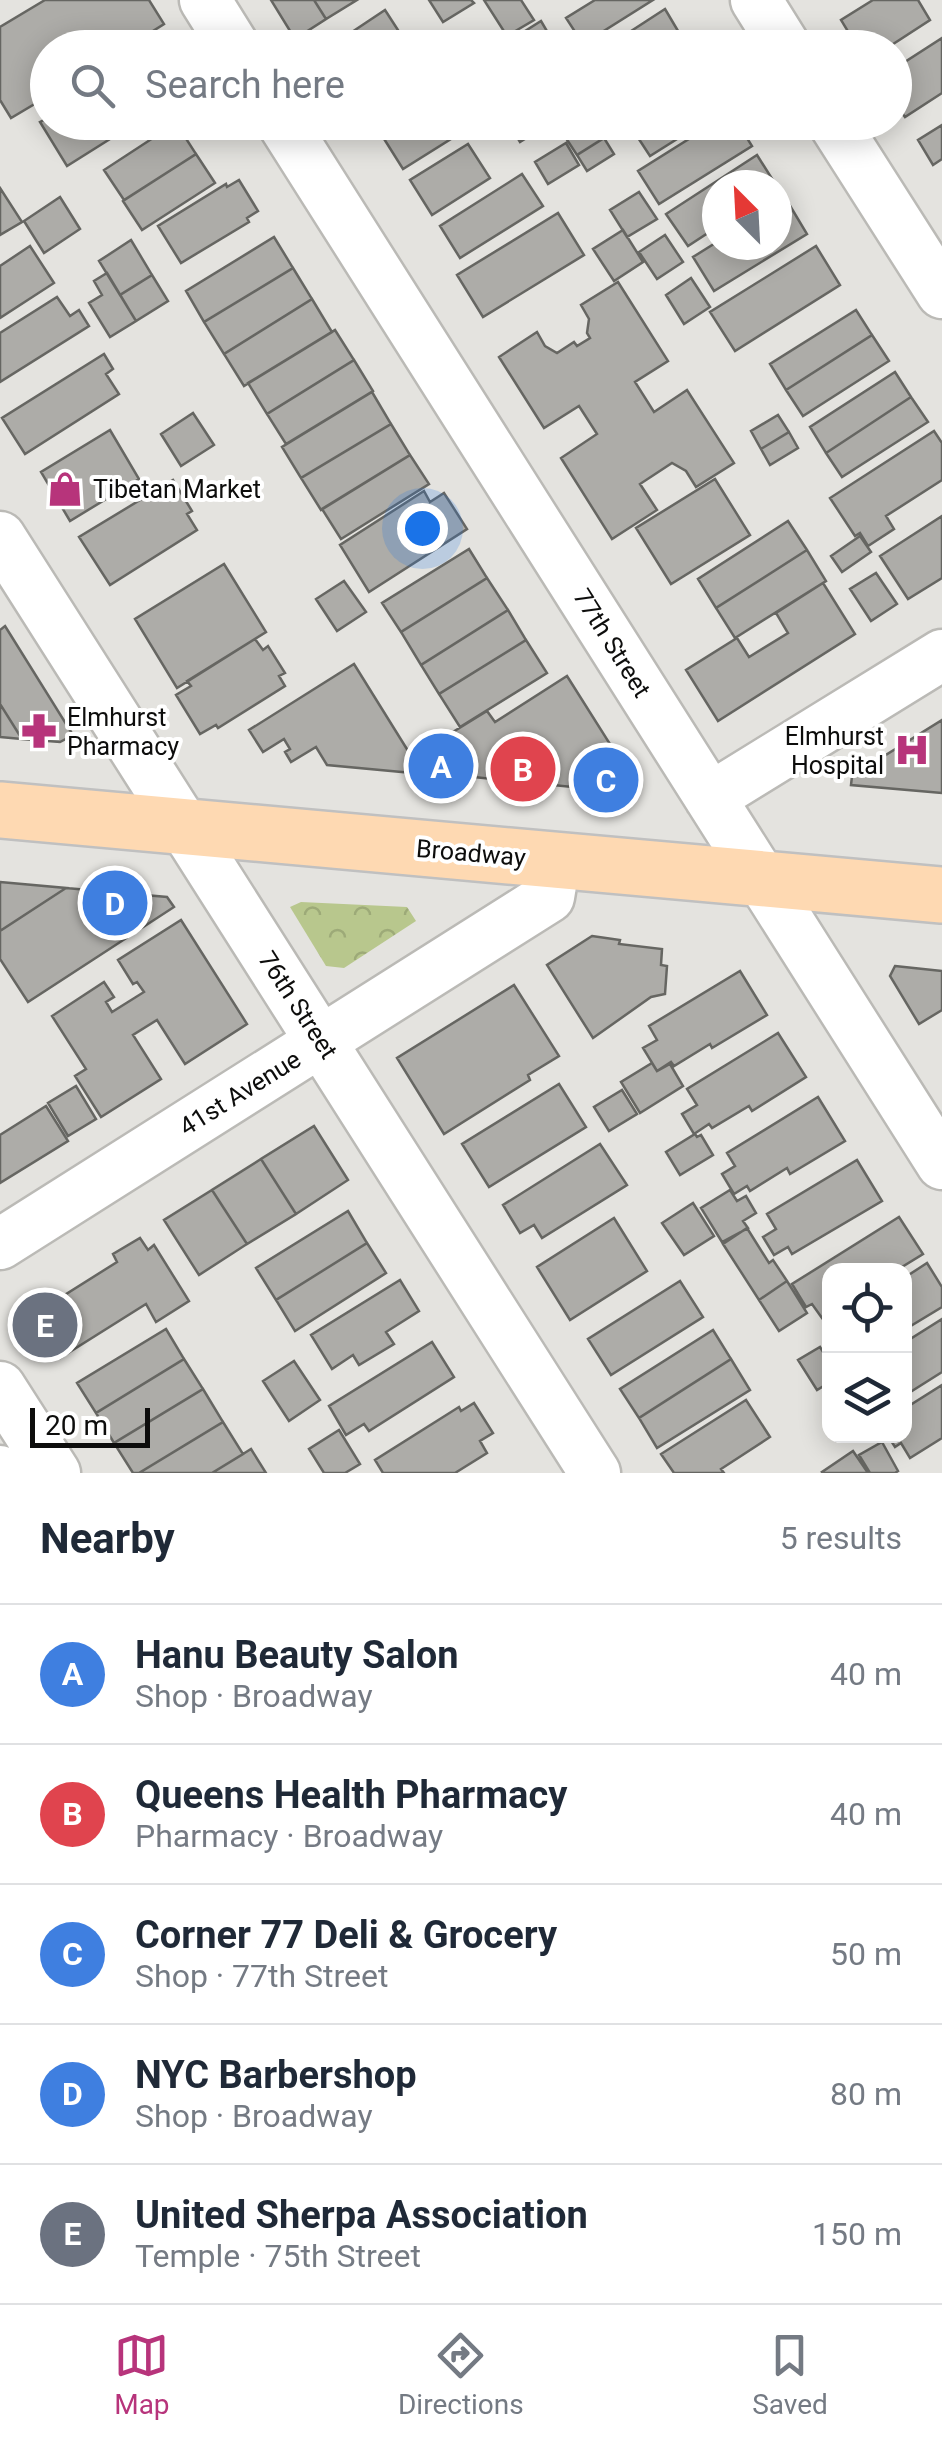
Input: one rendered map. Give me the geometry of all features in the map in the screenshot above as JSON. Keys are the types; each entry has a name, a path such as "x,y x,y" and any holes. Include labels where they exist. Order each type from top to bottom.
{"main road":[{"name":"Broadway","path":"0,810 942,895"}],"street":[{"path":"205,0 224,30"},
{"path":"756,0 775,30"},
{"name":"77th Street","path":"293,140 942,1164"},
{"path":"845,140 942,293"},
{"name":"76th Street","path":"0,537 594,1473"},
{"path":"710,798 942,655"},
{"name":"41st Avenue","path":"0,1244 549,897 555,861"},
{"path":"0,1387 55,1473"}],"green space":[{"path":"301,902 407,907 416,921 344,968 326,966 290,907"}],"building":[{"path":"45,0 149,0 164,24 154,30 30,30 30,107 11,118 0,100 0,27"},
{"path":"271,0 314,0 326,19 309,30 289,30"},
{"path":"314,0 357,0 326,19"},
{"path":"429,0 471,0 474,3 443,22"},
{"path":"484,0 521,0 534,20 517,30 503,30"},
{"path":"595,0 653,0 605,30 574,30 566,18"},
{"path":"873,0 918,0 930,20 912,32 847,30 841,20"},
{"path":"665,9 677,30 633,30"},
{"path":"385,10 398,30 355,30"},
{"path":"541,21 546,30 527,30"},
{"path":"942,38 942,93 912,112 912,57"},
{"path":"942,125 942,159 933,165 918,140"},
{"path":"51,140 108,140 67,166"},
{"path":"150,140 187,140 196,154 124,200 104,170"},
{"path":"385,140 449,140 403,169"},
{"path":"567,140 601,140 577,155"},
{"path":"601,140 605,140 614,154 587,171 577,155"},
{"path":"640,140 675,140 650,156"},
{"path":"687,140 748,140 752,146 714,170 702,170 702,177 659,204 638,171"},
{"path":"566,143 579,165 548,184 535,162"},
{"path":"468,144 490,178 432,215 410,180"},
{"path":"196,154 215,183 142,230 123,201"},
{"path":"757,155 766,170 734,170"},
{"path":"522,174 543,206 460,258 440,226"},
{"path":"239,180 258,211 247,218 249,222 181,263 158,226"},
{"path":"0,188 22,222 0,235"},
{"path":"702,191 702,237 688,246 666,214"},
{"path":"639,192 657,219 627,237 610,210"},
{"path":"60,197 80,229 44,253 24,221"},
{"path":"792,209 807,234 792,243"},
{"path":"558,213 584,255 483,317 457,275"},
{"path":"623,230 643,262 614,281 593,249"},
{"path":"665,235 683,262 657,279 639,252"},
{"path":"274,237 293,268 204,322 186,291"},
{"path":"131,240 152,275 120,295 99,261"},
{"path":"30,246 54,283 0,318 0,266"},
{"path":"816,246 840,285 735,351 710,312"},
{"path":"702,251 702,260 765,260 714,291 693,257"},
{"path":"293,268 312,299 224,354 204,322"},
{"path":"107,273 136,321 110,337 89,303 102,295 94,281"},
{"path":"152,275 168,301 136,321 120,295"},
{"path":"691,278 710,307 684,324 666,295"},
{"path":"618,282 668,361 635,382 654,412 687,390 734,463 696,487 686,471 672,463 640,484 657,510 612,539 561,458 597,434 579,406 544,428 499,357 537,332 545,346 557,353 590,338 589,319 581,305"},
{"path":"57,297 70,316 79,310 89,326 0,382 0,333"},
{"path":"312,299 332,332 244,386 224,354"},
{"path":"856,310 872,335 786,390 770,364"},
{"path":"335,330 354,360 267,414 248,383"},
{"path":"872,335 889,361 803,416 786,390"},
{"path":"104,354 113,369 106,374 119,394 25,454 2,418"},
{"path":"354,360 373,391 286,444 267,414"},
{"path":"895,372 911,397 826,453 810,427"},
{"path":"372,392 391,424 301,478 282,447"},
{"path":"911,397 928,422 842,477 826,453"},
{"path":"193,413 214,445 181,466 161,434"},
{"path":"778,415 789,432 761,449 751,431"},
{"path":"391,424 410,455 321,510 301,478"},
{"path":"110,430 139,479 70,521 41,472"},
{"path":"934,431 942,443 942,480 886,516 894,529 868,546 860,533 855,536 830,498"},
{"path":"789,432 798,448 770,465 761,449"},
{"path":"410,455 429,484 341,539 322,509"},
{"path":"715,479 750,535 671,584 636,528"},
{"path":"173,480 192,511 187,514 197,530 110,585 79,537"},
{"path":"424,491 430,502 444,493 467,529 369,592 340,545"},
{"path":"942,516 942,578 908,599 880,556"},
{"path":"788,521 807,550 716,608 698,579"},
{"path":"860,536 871,552 842,572 831,556"},
{"path":"469,549 487,578 401,632 382,603"},
{"path":"807,550 826,581 735,638 716,608"},
{"path":"224,564 266,632 177,688 135,619"},
{"path":"876,573 897,604 871,621 850,589"},
{"path":"487,578 508,610 421,665 401,632"},
{"path":"344,581 366,612 337,631 316,599"},
{"path":"823,583 855,634 718,721 686,670 737,638 749,657 788,633 776,613"},
{"path":"508,610 526,640 439,694 421,665"},
{"path":"5,626 73,735 60,742 22,739 0,704 0,630"},
{"path":"255,639 263,650 268,646 285,673 279,676 285,686 218,728 216,725 200,734 176,695 191,686 187,681"},
{"path":"526,640 547,673 460,727 439,694"},
{"path":"354,664 423,774 327,765 316,747 291,762 284,739 263,752 249,730"},
{"path":"567,676 632,779 612,791 425,772 414,756 487,711 495,722"},
{"path":"0,704 22,739 0,737"},
{"name":"Elmhurst Hospital","path":"942,720 942,793 851,785 852,776"},
{"path":"0,882 66,888 0,931"},
{"path":"66,888 167,897 174,907 28,1002 0,959 0,931"},
{"path":"181,920 247,1024 185,1064 157,1020 133,1035 161,1079 101,1117 75,1076 86,1069 52,1016 104,982 114,997 106,1002 112,1012 144,992 137,982 133,984 118,960"},
{"path":"592,936 662,949 661,965 667,966 665,994 651,997 593,1038 547,965"},
{"path":"895,966 942,971 942,1010 919,1024 890,976"},
{"path":"740,971 767,1015 712,1048 710,1044 674,1066 671,1062 657,1071 643,1048 657,1040 649,1026"},
{"path":"514,985 559,1056 528,1075 530,1080 444,1134 397,1058"},
{"path":"778,1033 806,1077 752,1111 749,1106 694,1134 682,1114 697,1105 687,1089"},
{"path":"652,1063 657,1071 670,1064 683,1086 640,1113 621,1082"},
{"path":"559,1084 586,1127 489,1187 462,1144"},
{"path":"76,1086 96,1119 68,1136 48,1103"},
{"path":"622,1090 637,1114 609,1131 594,1107"},
{"path":"818,1097 845,1141 790,1174 787,1168 750,1191 747,1186 734,1194 722,1174 735,1166 727,1153"},
{"path":"46,1106 68,1141 0,1183 0,1135"},
{"path":"314,1126 348,1180 296,1214 261,1159"},
{"path":"695,1134 701,1135 713,1155 680,1175 666,1152"},
{"path":"600,1144 627,1185 542,1238 534,1225 520,1233 503,1205"},
{"path":"261,1159 296,1214 247,1244 212,1190"},
{"path":"857,1160 882,1201 792,1254 788,1247 774,1255 763,1237 776,1229 767,1214"},
{"path":"212,1190 247,1244 199,1275 164,1220"},
{"path":"730,1190 737,1201 746,1196 756,1213 743,1221 748,1228 722,1242 701,1208"},
{"path":"693,1203 714,1236 684,1255 662,1223"},
{"path":"348,1211 367,1243 276,1300 256,1268"},
{"path":"899,1217 923,1254 908,1263 826,1263"},
{"path":"614,1218 647,1271 570,1320 537,1267"},
{"path":"747,1228 769,1263 773,1260 787,1281 759,1300 723,1244"},
{"path":"140,1238 148,1250 154,1245 189,1301 156,1322 146,1304 60,1358 33,1315 117,1262 113,1254"},
{"path":"367,1243 386,1273 295,1331 276,1300"},
{"path":"927,1263 942,1287 942,1307 912,1325 912,1273"},
{"path":"822,1265 822,1318 812,1304 806,1307 792,1284"},
{"path":"400,1280 419,1311 386,1332 394,1344 359,1365 353,1355 332,1369 311,1335"},
{"path":"680,1281 703,1317 611,1375 588,1339"},
{"path":"787,1281 807,1313 779,1331 759,1300"},
{"path":"942,1319 942,1372 912,1391 912,1353 912,1338"},
{"path":"166,1329 184,1359 96,1413 77,1383"},
{"path":"713,1330 731,1359 639,1418 620,1389"},
{"path":"432,1342 454,1377 369,1431 364,1424 346,1435 329,1406"},
{"path":"820,1347 822,1387 817,1390 798,1360"},
{"path":"184,1359 203,1389 114,1443 96,1413"},
{"path":"731,1359 750,1390 657,1448 639,1418"},
{"path":"294,1361 320,1400 289,1421 263,1381"},
{"path":"942,1385 942,1438 910,1458 901,1443 912,1443 912,1404"},
{"path":"203,1389 223,1422 133,1473 114,1443"},
{"path":"746,1400 770,1437 721,1469 724,1473 674,1473 661,1454"},
{"path":"474,1403 493,1433 480,1441 487,1453 455,1473 383,1473 375,1460 459,1407 461,1411"},
{"path":"223,1422 243,1454 212,1473 139,1473"},
{"path":"339,1430 360,1464 345,1473 324,1473 309,1449"},
{"path":"883,1443 898,1471 870,1473 859,1455"},
{"path":"251,1449 266,1473 212,1473 243,1454"},
{"path":"853,1451 868,1473 822,1472"}],"place":[{"name":"Tibetan Market","path":"65,489"},
{"name":"Elmhurst Pharmacy","path":"39,731"},
{"name":"Elmhurst Hospital","path":"912,750"},
{"name":"Hanu Beauty Salon","path":"441,766"},
{"name":"Queens Health Pharmacy","path":"523,769"},
{"name":"Corner 77 Deli & Grocery","path":"606,780"},
{"name":"NYC Barbershop","path":"115,903"},
{"name":"United Sherpa Association","path":"45,1325"}]}
